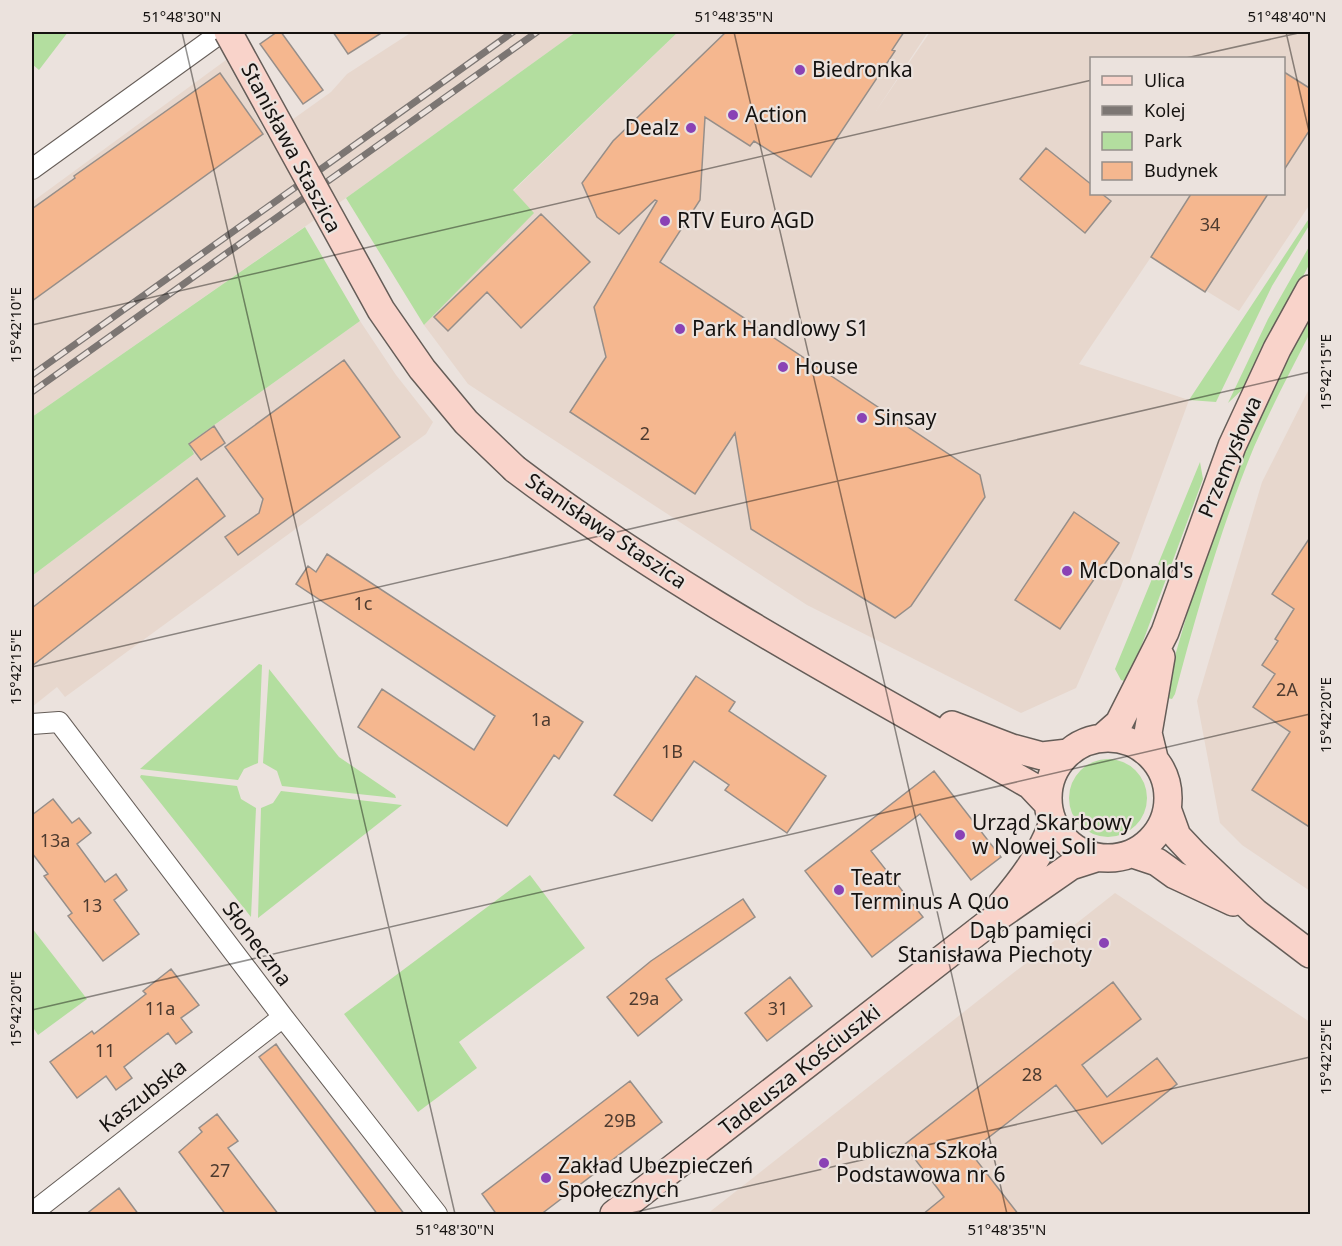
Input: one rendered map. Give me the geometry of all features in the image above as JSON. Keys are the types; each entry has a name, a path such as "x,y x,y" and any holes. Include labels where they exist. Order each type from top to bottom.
{"street":[{"path":"32,169 222,32"},
{"name":"Stanisława Staszica","path":"228,32 381,310 422,369 459,413 515,470 585,522 657,569 1030,785 1050,814"},
{"name":"Przemysłowa","path":"1102,738 1119,723 1165,632 1232,446 1277,350 1311,289"},
{"name":"Przemysłowa","path":"1154,758 1148,733 1165,632"},
{"name":"Stanisława Staszica","path":"873,695 1012,748 1042,756 1068,753"},
{"name":"Słoneczna","path":"32,724 59,722 437,1215"},
{"path":"1102,738 1130,742 1154,758 1164,774 1169,792 1168,811 1161,829 1149,844 1133,854 1115,859 1096,858 1078,851 1063,839 1050,814 1052,776 1068,753 1084,742 1102,738"},
{"path":"1168,811 1177,836 1256,913 1311,954"},
{"name":"Tadeusza Kościuszki","path":"986,925 1030,869 1045,845 1050,814"},
{"path":"1133,854 1157,861 1175,875 1256,913"},
{"name":"Tadeusza Kościuszki","path":"614,1215 986,925 1071,866 1096,858"},
{"name":"Kaszubska","path":"32,1213 283,1017"}],"shaded area":[{"path":"412,32 576,32 346,198 32,417 32,202 226,60 268,137 331,92 347,74"},
{"path":"678,32 928,32 876,111 930,32 1310,32 1310,204 1239,311 1151,257 1079,364 1189,400 1121,586 1076,688 1021,713 807,605 468,384 424,325 533,213 513,191"},
{"path":"360,321 396,375 433,422 426,434 65,697 57,687 32,707 32,576 194,454 188,444"},
{"path":"1310,387 1310,891 1242,845 1220,823 1197,701 1262,482"},
{"path":"1115,893 1310,1022 1310,1214 707,1214"}],"green space":[{"path":"32,32 68,32 39,70 32,64"},
{"path":"576,32 678,32 513,190 534,213 424,325 346,198"},
{"path":"1310,217 1310,224 1272,286 1216,402 1189,400"},
{"path":"305,227 360,321 189,443 194,454 32,576 32,417"},
{"path":"1310,245 1310,263 1244,388 1228,403 1268,319"},
{"path":"1310,314 1310,333 1254,447 1220,538 1175,694 1172,699 1163,697 1209,539 1261,408"},
{"path":"1200,462 1203,479 1128,682 1121,680 1115,669"},
{"path":"259,664 262,665 258,763 244,769 238,780 140,769"},
{"path":"269,669 339,757 395,795 396,798 282,786 277,771 263,763"},
{"path":"1100,759 1116,759 1130,765 1141,776 1147,790 1147,806 1141,820 1130,831 1116,837 1100,837 1086,831 1075,820 1069,806 1069,790 1075,776 1086,765"},
{"path":"141,775 237,786 241,799 256,808 251,917 140,777"},
{"path":"281,791 402,805 258,918 261,808 273,803"},
{"path":"530,875 585,948 459,1042 477,1068 418,1112 344,1014"},
{"path":"32,928 87,999 38,1035 32,1026"}],"building":[{"path":"277,32 281,32 323,90 303,104 260,44"},
{"path":"333,32 383,32 348,54"},
{"name":"Park Handlowy S1","path":"726,32 904,32 892,50 895,51 811,177 754,141 750,146 705,117 700,200 660,262 980,475 985,497 911,606 895,618 751,529 735,433 695,494 570,412 606,357 594,307 657,201 655,200 619,234 597,217 582,183 613,141"},
{"path":"220,73 263,134 32,301 32,209 75,178 74,176"},
{"path":"1285,73 1311,89 1311,128 1285,168"},
{"path":"1046,148 1090,183 1090,195 1103,195 1111,201 1085,233 1020,179"},
{"path":"1190,195 1267,195 1205,292 1151,257"},
{"path":"541,214 590,262 521,328 487,292 448,331 434,317"},
{"path":"344,360 400,437 238,555 225,537 259,513 263,499 225,447"},
{"path":"214,426 225,443 201,460 189,444"},
{"path":"197,478 225,516 32,666 32,608"},
{"name":"McDonald's","path":"1074,512 1119,543 1060,629 1015,600"},
{"path":"1311,536 1311,828 1252,790 1290,732 1253,707 1275,674 1262,665 1278,641 1275,639 1294,609 1272,594"},
{"path":"327,554 583,722 559,759 554,755 507,826 358,727 382,689 474,750 495,716 296,584 308,566 316,572"},
{"path":"696,676 735,702 729,711 826,776 787,833 725,790 729,785 694,761 652,821 614,795"},
{"path":"934,771 1001,857 971,880 920,814 871,851 923,917 872,957 805,871"},
{"path":"53,799 72,823 79,818 91,833 77,844 105,882 116,874 127,890 114,900 139,934 103,961 68,916 72,913 44,876 48,874 32,853 32,815"},
{"path":"743,899 755,917 666,979 682,1000 638,1036 607,997 651,961"},
{"path":"171,969 199,1005 181,1018 192,1032 176,1044 168,1033 147,1049 124,1067 132,1078 116,1090 106,1076 77,1098 50,1062 92,1031 94,1034 146,994 143,991"},
{"path":"790,977 812,1006 767,1041 745,1013"},
{"path":"1113,982 1141,1019 1082,1065 1107,1097 1157,1058 1177,1084 1102,1144 1056,1085 970,1152 1019,1215 922,1215 944,1197 904,1145"},
{"path":"276,1044 405,1215 378,1215 259,1057"},
{"name":"Zakład Ubezpieczeń Społecznych","path":"630,1081 662,1122 540,1215 497,1215 482,1194"},
{"path":"217,1114 238,1141 228,1148 279,1215 226,1215 179,1152 202,1132 199,1128"},
{"path":"119,1188 139,1215 85,1215"}],"railway":[{"path":"32,375 513,32"},
{"path":"32,392 537,32"}],"place":[{"name":"Biedronka","path":"800,70"},
{"name":"Action","path":"733,115"},
{"name":"Dealz","path":"691,128"},
{"name":"RTV Euro AGD","path":"665,221"},
{"name":"Park Handlowy S1","path":"680,329"},
{"name":"House","path":"783,367"},
{"name":"Sinsay","path":"862,418"},
{"name":"McDonald's","path":"1067,571"},
{"name":"Urząd Skarbowy w Nowej Soli","path":"960,835"},
{"name":"Teatr Terminus A Quo","path":"839,890"},
{"name":"Dąb pamięci Stanisława Piechoty","path":"1104,943"},
{"name":"Publiczna Szkoła Podstawowa nr 6","path":"824,1163"},
{"name":"Zakład Ubezpieczeń Społecznych","path":"546,1178"}]}
